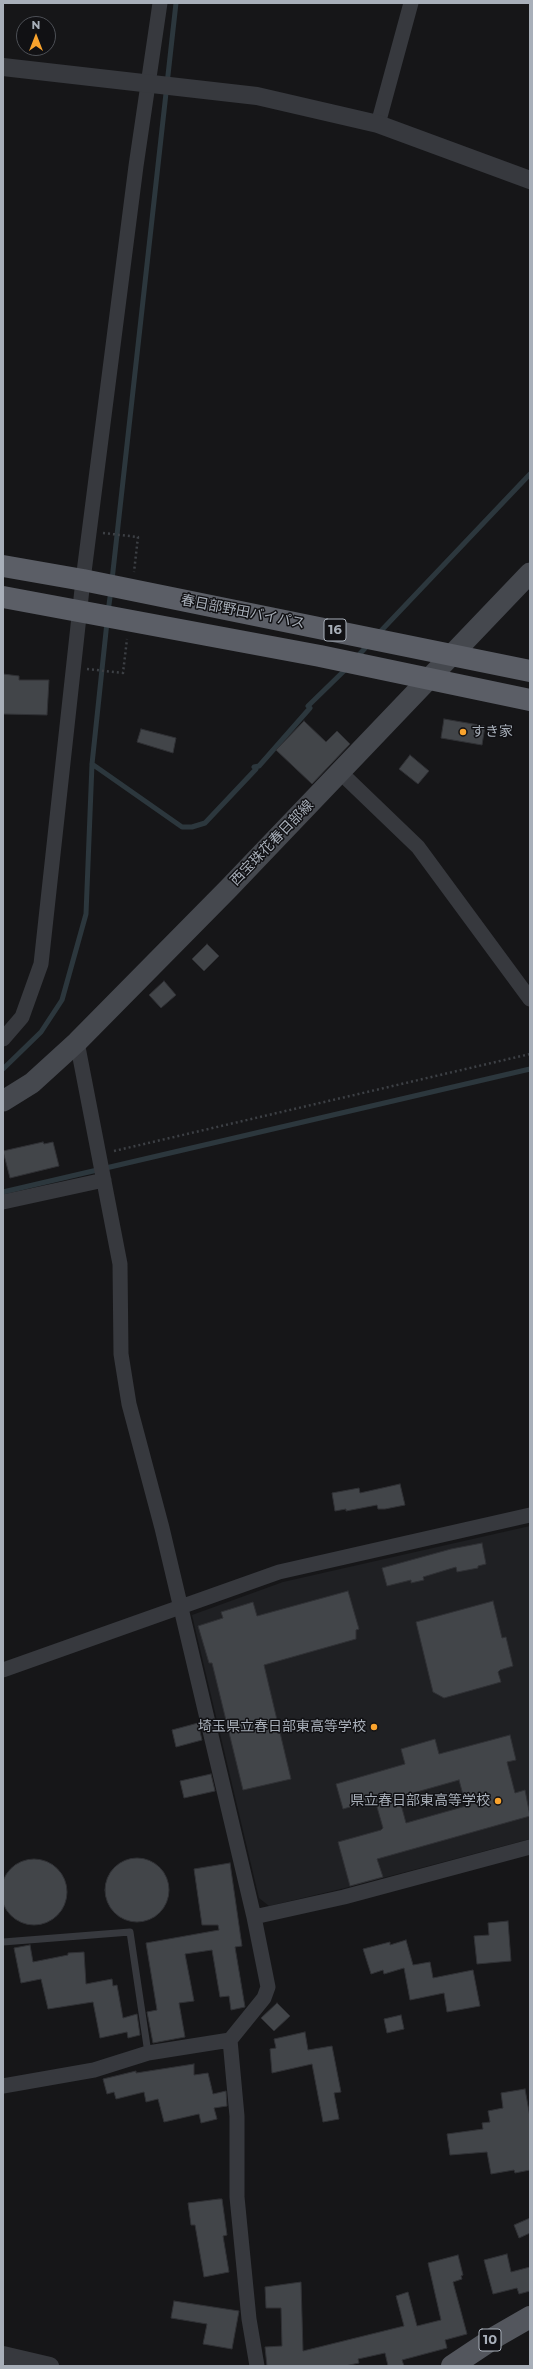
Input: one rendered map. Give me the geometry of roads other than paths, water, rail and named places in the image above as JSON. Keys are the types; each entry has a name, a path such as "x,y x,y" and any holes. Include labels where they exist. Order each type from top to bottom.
{"highway":[{"name":"春日部野田バイパス","path":"3,566 82,580 530,671"},
{"name":"春日部野田バイパス","path":"3,597 429,679 530,700"}],"main road":[{"name":"西宝珠花春日部線","path":"3,1101 32,1083 77,1042 340,772 530,573"},
{"name":"10","path":"452,2366 485,2343 530,2317"}],"street":[{"path":"3,1039 22,1017 41,964 82,580 160,3"},
{"path":"378,124 411,3"},
{"path":"3,67 258,96 378,124 530,180"},
{"path":"340,772 418,848 530,1000"},
{"path":"3,2086 94,2070 148,2053 230,2040 264,1998 268,1987 254,1917 162,1528 128,1404 121,1354 120,1264 77,1042"},
{"path":"3,1202 104,1180"},
{"path":"3,1670 279,1572 530,1515"},
{"path":"254,1917 344,1898 530,1848"},
{"path":"230,2040 237,2116 237,2197 249,2319 257,2366"},
{"path":"3,2355 50,2366"}],"lane":[{"path":"3,1942 130,1932 148,2053"}],"waterway":[{"path":"112,580 176,3"},
{"path":"378,634 530,474"},
{"path":"108,612 111,590"},
{"path":"3,1069 41,1032 62,1000 86,914 92,764 107,622"},
{"path":"356,658 368,645"},
{"path":"92,764 182,827 192,827 205,823 256,769 254,767 259,766 310,708 308,706 347,668"},
{"path":"3,1192 530,1069"}],"place":[{"name":"すき家","path":"463,732"},
{"name":"埼玉県立春日部東高等学校","path":"374,1727"},
{"name":"県立春日部東高等学校","path":"498,1801"}]}
